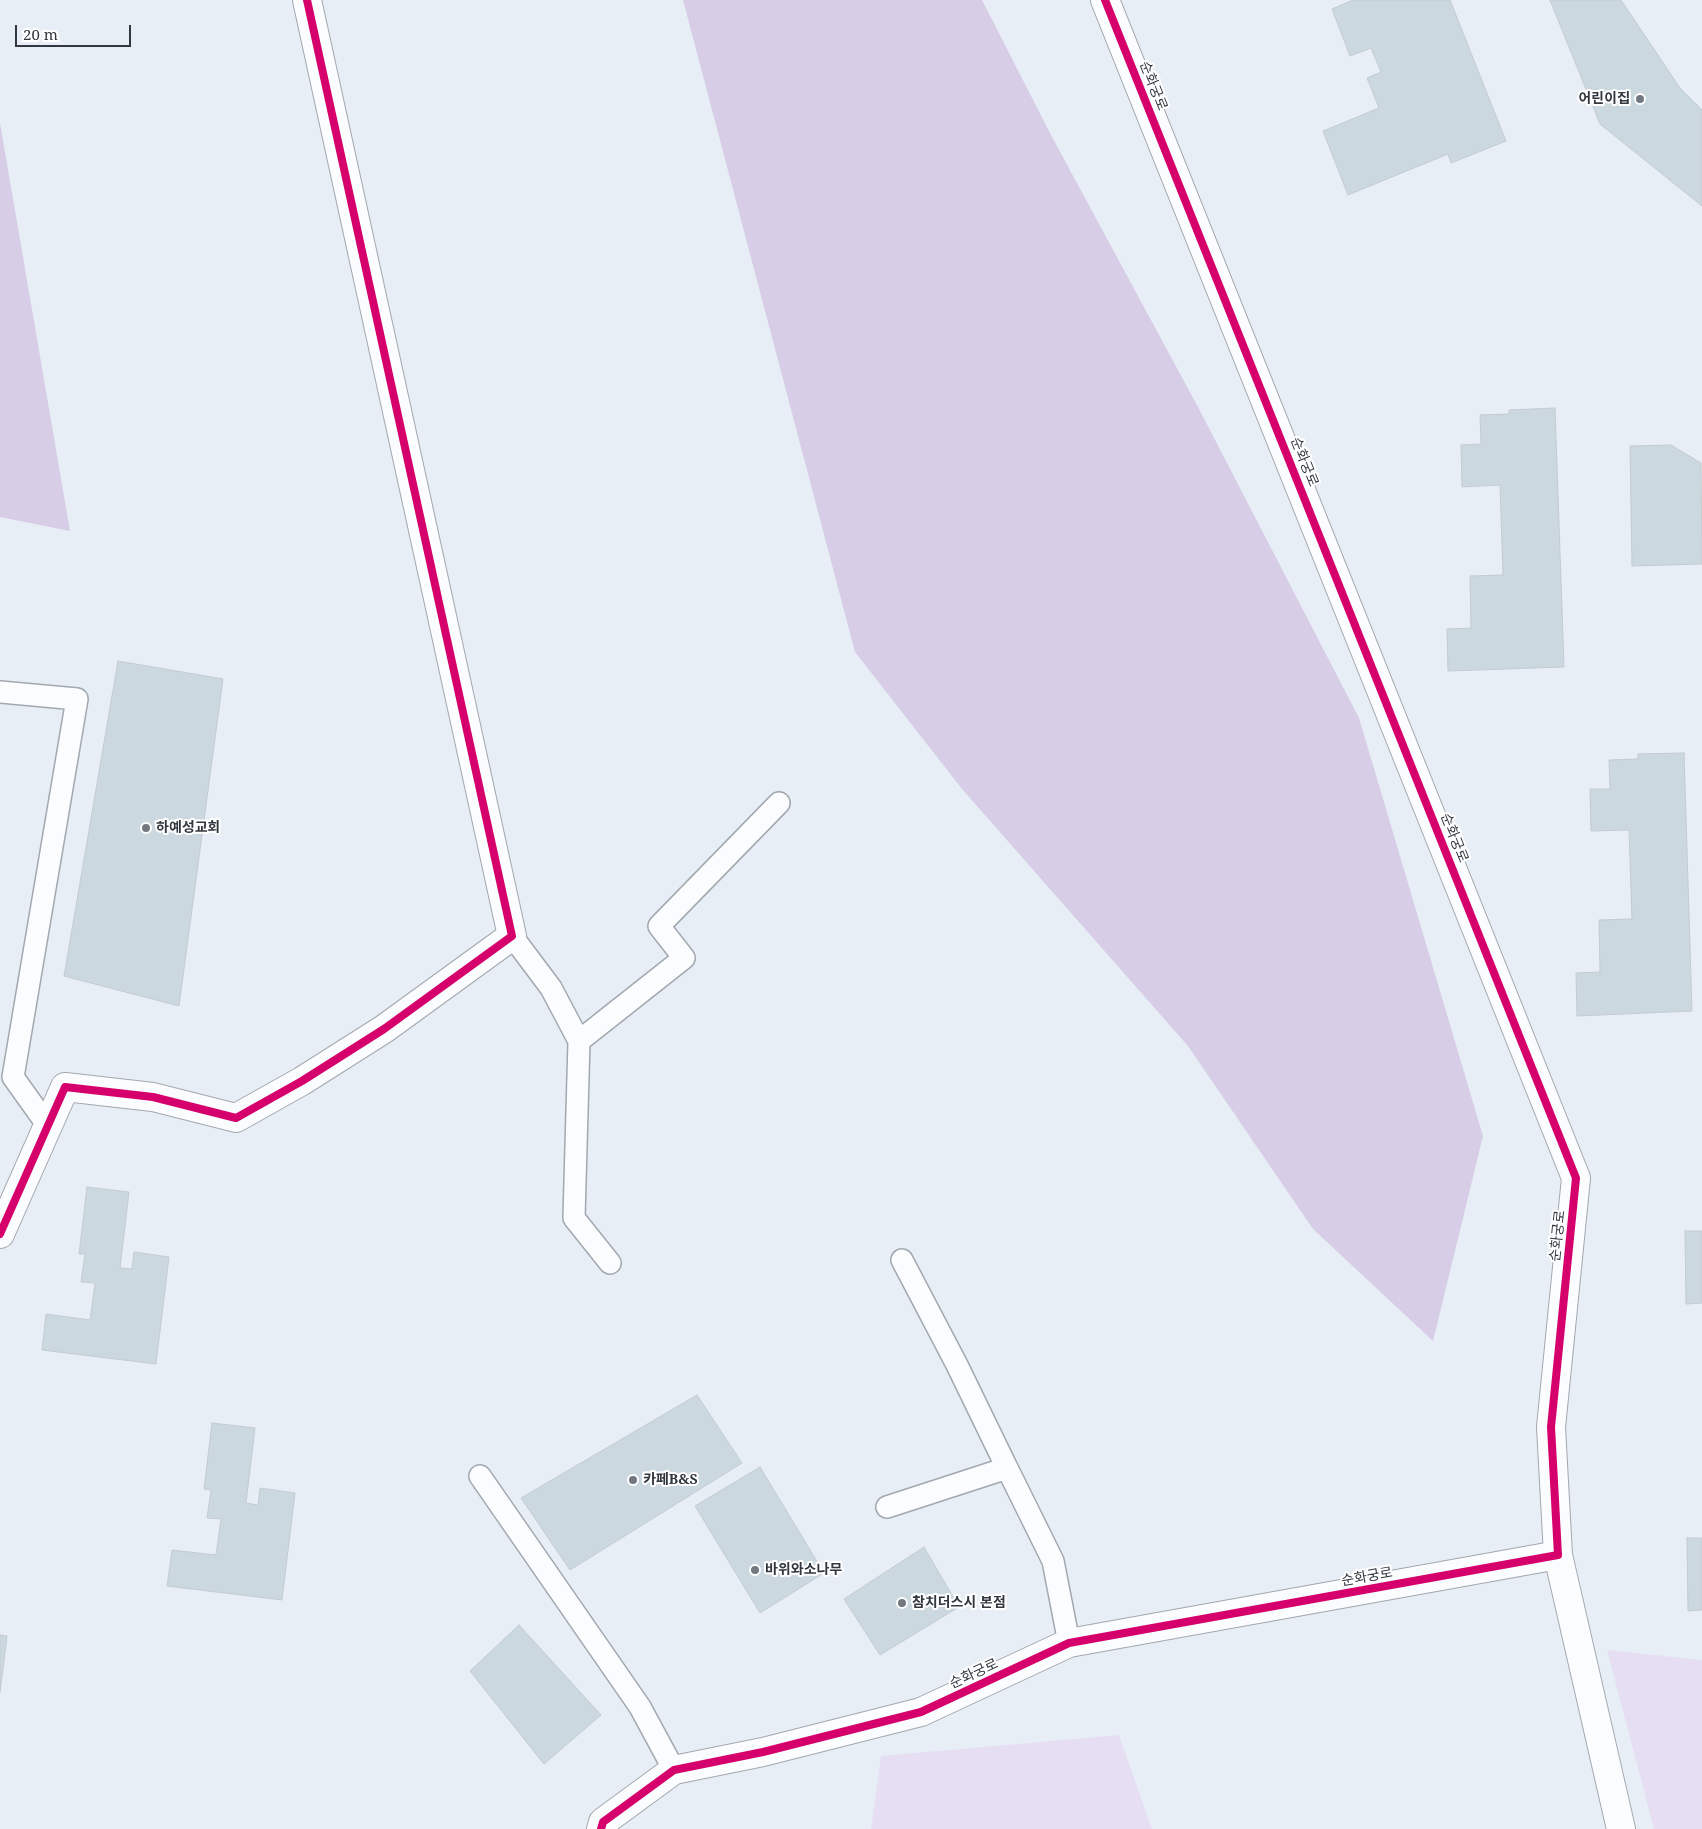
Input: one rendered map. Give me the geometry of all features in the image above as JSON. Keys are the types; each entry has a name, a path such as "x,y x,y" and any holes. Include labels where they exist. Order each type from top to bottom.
{"street":[{"path":"0,1234 65,1087 153,1096 236,1118 384,1029 512,936 308,0"},
{"name":"순화궁로","path":"601,1829 603,1822 674,1770 762,1752 921,1712 1069,1643 1558,1555 1551,1427 1576,1178 1105,0"},
{"path":"1558,1555 1621,1829"}],"lane":[{"path":"0,692 77,699 13,1077 48,1126"},
{"path":"579,1041 684,958 659,926 779,803"},
{"path":"512,936 551,988 579,1041 574,1218 610,1263"},
{"path":"902,1260 958,1365 1053,1561 1069,1643"},
{"path":"888,1507 1007,1468"},
{"path":"480,1476 640,1706 674,1770"}],"shaded area":[{"path":"683,0 982,0 1052,137 1198,407 1359,718 1483,1136 1433,1341 1313,1229 1188,1046 962,789 855,652"},
{"path":"0,123 70,531 0,517"},
{"path":"1607,1650 1702,1660 1702,1829 1654,1829"},
{"path":"1119,1735 1152,1829 871,1829 881,1756"}],"building":[{"path":"1353,0 1450,0 1506,141 1451,163 1448,154 1348,195 1323,131 1379,108 1367,78 1381,72 1371,48 1350,56 1332,9"},
{"name":"어린이집","path":"1550,0 1621,0 1680,88 1702,110 1702,206 1600,124"},
{"path":"1555,408 1564,667 1448,671 1447,629 1471,628 1470,576 1503,575 1500,485 1462,487 1461,445 1481,444 1480,415 1509,414 1509,410"},
{"path":"1671,445 1701,463 1702,564 1632,566 1630,446"},
{"name":"하예성교회","path":"118,661 223,679 179,1006 64,976"},
{"path":"1684,753 1692,1011 1577,1016 1576,973 1600,972 1599,920 1632,919 1629,830 1591,831 1590,789 1610,789 1609,760 1638,759 1638,754"},
{"path":"87,1187 129,1192 120,1268 132,1269 134,1252 169,1257 156,1364 42,1350 46,1314 90,1320 95,1283 81,1282 85,1254 79,1254"},
{"path":"1685,1231 1702,1231 1702,1303 1686,1304"},
{"name":"카페B&S","path":"697,1395 742,1463 570,1570 521,1498"},
{"path":"212,1423 255,1428 246,1503 258,1505 260,1488 295,1493 282,1600 167,1586 172,1550 216,1555 221,1519 207,1518 211,1490 204,1489"},
{"path":"760,1467 824,1573 760,1613 695,1506"},
{"path":"1687,1538 1702,1538 1702,1610 1688,1611"},
{"name":"참치더스시 본점","path":"924,1547 959,1607 880,1655 844,1599"},
{"path":"519,1625 601,1715 544,1764 470,1671"},
{"path":"0,1635 7,1636 0,1692"}],"cycle path":[{"path":"0,1234 65,1087 153,1097 236,1118 302,1081 384,1029 512,936 307,0"},
{"path":"601,1829 603,1822 674,1770 763,1752 921,1712 1069,1643 1558,1555 1551,1427 1576,1178 1105,0"}],"place":[{"name":"어린이집","path":"1640,99"},
{"name":"하예성교회","path":"146,828"},
{"name":"카페B&S","path":"633,1480"},
{"name":"바위와소나무","path":"755,1570"},
{"name":"참치더스시 본점","path":"902,1603"}]}
